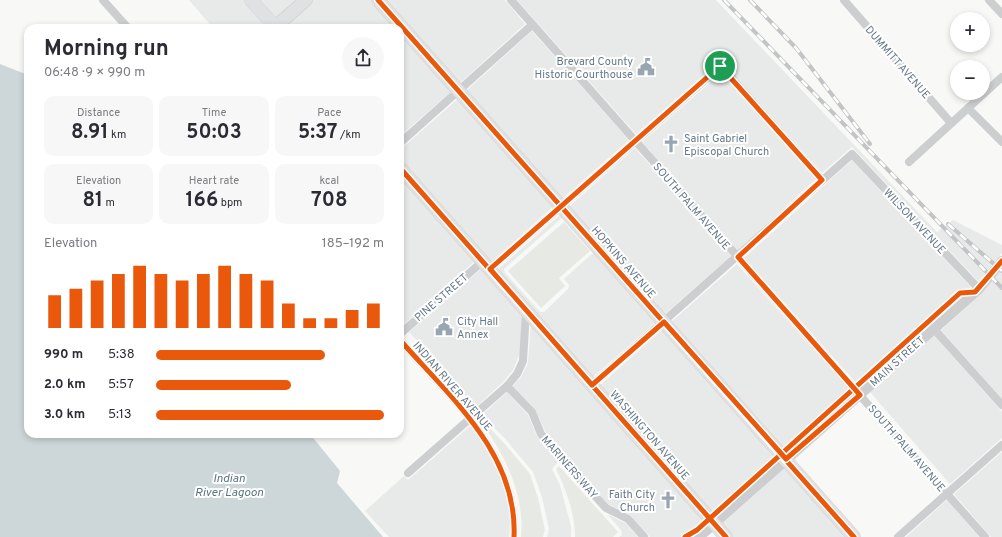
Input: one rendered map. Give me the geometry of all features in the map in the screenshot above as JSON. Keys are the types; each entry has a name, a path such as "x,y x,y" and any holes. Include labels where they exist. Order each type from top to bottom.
{"main road":[{"path":"251,0 272,24"},
{"path":"279,24 306,0"},
{"name":"HOPKINS AVENUE","path":"378,0 400,24"},
{"name":"HOPKINS AVENUE","path":"404,29 854,537"},
{"name":"WASHINGTON AVENUE","path":"404,173 726,537"}],"street":[{"path":"103,0 124,24"},
{"name":"SOUTH PALM AVENUE","path":"511,0 985,537"},
{"name":"DUMMITT AVENUE","path":"844,0 951,123"},
{"path":"989,0 1002,14"},
{"path":"404,139 532,24"},
{"name":"PINE STREET","path":"404,331 562,206 720,66 822,180"},
{"path":"909,162 1002,77"},
{"path":"968,108 1002,142"},
{"name":"WILSON AVENUE","path":"822,180 852,154 979,289"},
{"path":"592,385 738,257 822,180"},
{"name":"MAIN STREET","path":"699,537 979,289 1002,261"},
{"path":"408,473 507,386 520,370 523,361 526,310"},
{"path":"934,329 1002,405"},
{"name":"INDIAN RIVER AVENUE","path":"404,345 470,419 488,442 502,468 511,493 515,522 514,537"},
{"name":"MARINERS WAY","path":"507,386 532,412 541,434 566,465 606,508 628,519 644,537"},
{"path":"898,537 1002,445"}],"shaded area":[{"path":"189,0 245,0 266,24 210,24"},
{"path":"257,0 298,0 275,21"},
{"path":"314,0 372,0 393,24 287,24"},
{"path":"384,0 505,0 525,24 459,84"},
{"path":"517,0 716,0 937,232 953,220 1002,245 1002,253 978,281 852,147 822,173 721,60 636,134"},
{"path":"532,31 629,140 562,199 466,91"},
{"path":"404,35 453,90 404,133"},
{"path":"721,73 816,179 737,251 642,142"},
{"path":"460,97 555,205 490,263 404,166 404,146"},
{"path":"635,148 731,256 664,315 569,207"},
{"path":"852,160 972,288 863,385 860,381 857,384 744,258"},
{"path":"404,179 476,260 404,324"},
{"path":"562,213 657,321 592,378 531,309 531,306 529,306 497,270","holes":["562,218 564,218 594,252 564,279 569,285 568,289 544,312 540,312 505,273 504,269"]},
{"path":"564,222 590,251 559,278 565,286 541,308 508,271"},
{"path":"737,264 850,390 784,450 671,322"},
{"path":"483,267 522,311 520,353 513,370 503,382 476,407 409,332"},
{"path":"1002,269 1002,399 941,330 986,289"},
{"path":"531,322 708,523 691,537 650,537 631,516 608,504 545,431 535,409 513,386 521,377 528,363"},
{"path":"664,328 779,459 714,517 599,386"},
{"path":"934,335 1002,412 1002,438 950,484 870,392"},
{"path":"507,392 528,415 537,436 558,462 552,469 560,485 571,526 571,537 547,537 549,529 542,497 533,472 507,441 485,418 481,416"},
{"path":"482,420 530,474 538,498 545,530 543,537 521,537 520,506 512,476 498,448 481,422"},
{"path":"470,426 484,445 498,470 506,493 510,522 509,537 389,537 365,511 404,476 408,480"},
{"path":"1002,452 1002,537 991,537 954,494"},
{"path":"559,466 618,532 613,537 575,537 575,528 569,502 556,469"},
{"path":"786,466 849,537 732,537 721,524"},
{"path":"947,500 979,537 906,537"},
{"path":"607,514 625,523 638,537 619,537 622,535 621,530"}],"water":[{"name":"Indian River Lagoon","path":"0,64 24,73 24,438 313,438 340,471 337,483 383,537 0,537"}],"railway":[{"path":"724,0 1002,288"},
{"path":"750,0 796,48 870,144"},
{"path":"948,224 1002,271"}],"cycle path":[{"path":"378,0 399,24"},
{"path":"404,29 854,537"},
{"path":"404,173 726,537"},
{"path":"685,537 697,530 960,293 975,292 1002,261"},
{"path":"404,344 459,405 493,453 505,479 512,507 514,537"}],"place":[{"name":"Brevard County Historic Courthouse","path":"646,67"},
{"name":"Saint Gabriel Episcopal Church","path":"671,144"},
{"name":"City Hall Annex","path":"444,327"},
{"name":"Faith City Church","path":"668,500"}],"route":[{"path":"720,66 822,180 738,257 860,395 786,459 664,322 592,385 490,269 720,66"}]}
